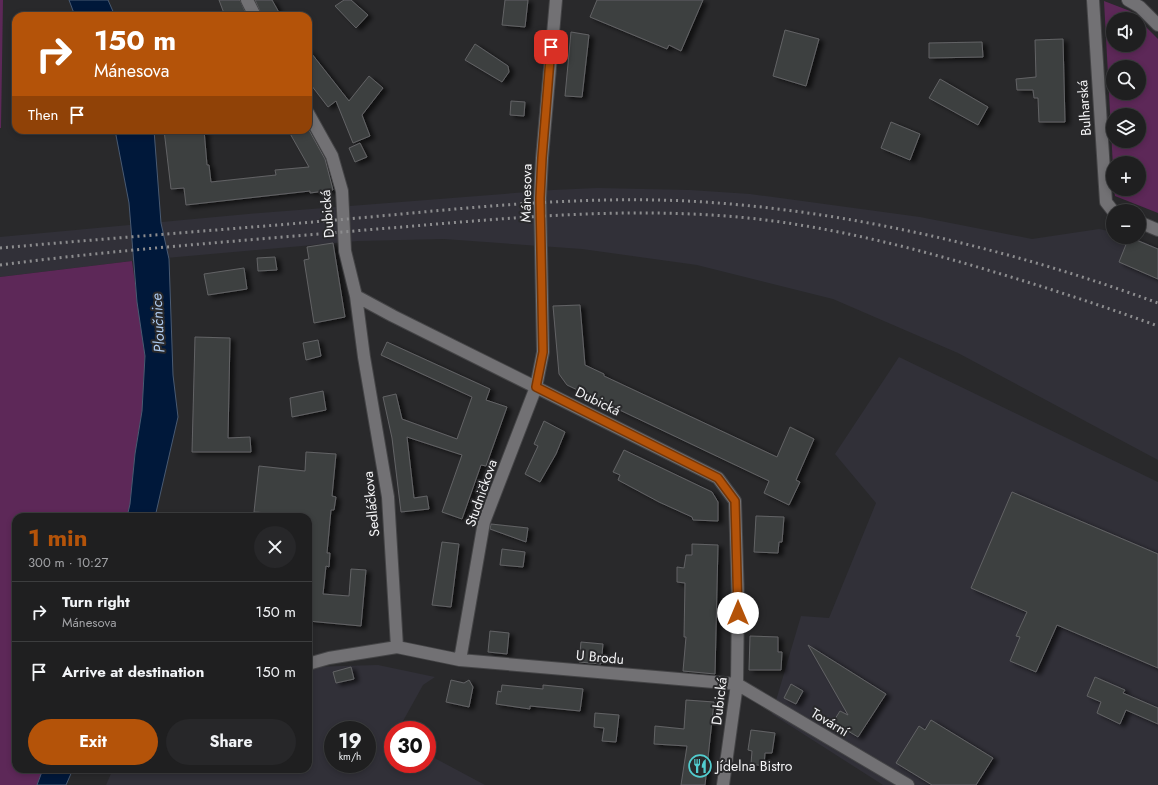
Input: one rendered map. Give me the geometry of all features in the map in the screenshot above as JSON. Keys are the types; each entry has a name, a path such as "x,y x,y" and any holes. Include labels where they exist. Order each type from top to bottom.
{"street":[{"path":"247,0 253,12"},
{"name":"Mánesova","path":"536,387 543,352 540,198 542,158 556,0"},
{"name":"Bulharská","path":"1093,0 1106,202 1108,204"},
{"path":"1128,0 1140,7 1158,25"},
{"name":"Dubická","path":"312,120 332,156 342,191 345,251 356,296 393,316 718,478 735,501 738,599 737,684 723,785"},
{"path":"1146,225 1158,230"},
{"name":"Sedláčkova","path":"356,296 364,357 388,497 397,647"},
{"name":"Studničkova","path":"460,660 484,522 536,387"},
{"path":"312,663 329,658 397,647 460,660"},
{"name":"U Brodu","path":"460,660 737,684"},
{"name":"Tovární","path":"737,684 908,785"}],"shaded area":[{"path":"0,0 3,0 1,128 0,128"},
{"path":"1104,1 1131,12 1106,12 1106,38"},
{"path":"1146,27 1158,39 1158,213 1146,208 1146,204 1135,204 1115,196 1146,196 1146,156 1112,156 1112,148 1146,148 1146,108 1110,108 1109,100 1146,100 1146,60 1107,60 1107,52 1146,52"},
{"path":"597,188 690,190 750,194 920,217 1032,239 1099,229 1106,230 1106,244 1146,244 1146,243 1158,248 1158,460 958,353 833,299 697,265 582,249 444,239 358,241 132,261 0,277 0,237 260,213 553,190"},
{"path":"132,261 145,356 142,411 128,513 12,513 12,773 42,773 37,785 0,785 0,277"},
{"path":"899,357 1158,482 1158,785 883,785 772,714 801,616 829,618 876,503 835,454"},
{"path":"378,665 435,677 423,685 403,721 384,721 384,773 436,773 436,759 485,785 106,785 111,773 312,773 312,667"}],"water":[{"path":"69,0 108,0 113,12 74,12"},
{"name":"Ploučnice","path":"116,134 154,134 161,223 169,259 173,375 178,417 156,513 128,513 142,411 145,356 137,302 129,203"},
{"path":"42,773 71,773 66,785 37,785"}],"building":[{"path":"219,0 240,0 245,12 224,12"},
{"path":"255,0 272,0 279,12 260,12"},
{"path":"344,0 351,0 368,15 356,28 335,6"},
{"path":"505,0 528,0 525,27 502,25"},
{"path":"597,0 703,0 681,51 669,45 667,49 590,17"},
{"path":"785,30 819,39 806,86 773,76"},
{"path":"571,32 589,35 582,97 565,96"},
{"path":"1063,39 1065,122 1039,122 1038,98 1034,98 1033,90 1017,90 1016,79 1036,77 1035,40"},
{"path":"982,42 983,57 929,58 929,43"},
{"path":"475,44 508,66 509,72 502,82 465,60"},
{"path":"312,54 349,101 369,76 383,88 362,115 370,136 353,143 336,101 328,107 312,86"},
{"path":"940,79 988,107 978,125 929,98"},
{"path":"511,101 525,102 524,116 510,115"},
{"path":"891,122 920,134 910,160 881,148"},
{"path":"164,134 204,134 207,165 209,165 211,182 276,175 275,170 309,167 290,134 311,134 325,159 333,190 310,193 310,191 186,205 184,188 171,189"},
{"path":"360,143 367,157 355,162 349,148"},
{"path":"333,243 345,317 314,323 304,260 309,259 307,247"},
{"path":"1126,244 1146,244 1158,249 1158,279 1119,262"},
{"path":"275,257 277,270 258,271 257,258"},
{"path":"244,268 247,289 208,295 204,274"},
{"path":"580,305 585,365 604,374 604,376 777,457 790,427 814,439 796,480 800,482 789,505 764,493 769,481 567,385 559,374 553,306"},
{"path":"195,337 230,338 228,438 250,437 251,452 192,452"},
{"path":"318,340 321,356 306,360 303,343"},
{"path":"387,342 490,389 486,400 507,407 486,466 481,465 462,519 442,512 462,455 407,437 414,498 427,496 429,509 401,512 392,438 383,397 396,394 402,419 457,439 472,397 381,355"},
{"path":"323,391 326,410 292,417 290,398"},
{"path":"544,421 565,432 556,454 540,482 525,474 538,446 534,444"},
{"path":"624,450 712,492 718,502 718,521 693,520 692,517 659,502 618,480 620,475 613,472"},
{"path":"306,452 336,454 332,496 336,497 334,510 331,510 327,553 330,553 329,567 326,566 323,594 349,596 351,569 366,570 361,626 312,621 312,513 254,512 259,466 305,471"},
{"path":"1012,492 1158,554 1158,668 1057,625 1036,672 1010,661 1020,637 1016,636 1027,612 971,588"},
{"path":"756,516 784,517 782,542 779,542 778,553 754,552"},
{"path":"491,524 528,528 526,542 490,529"},
{"path":"442,542 459,544 451,607 432,605"},
{"path":"692,544 718,545 715,674 683,671 686,637 684,637 685,583 677,582 677,567 684,568 686,555 692,555"},
{"path":"502,549 525,552 523,567 500,565"},
{"path":"490,631 509,633 507,654 488,652"},
{"path":"750,636 778,637 778,652 782,652 781,670 749,670"},
{"path":"581,642 603,644 601,664 579,662"},
{"path":"808,645 886,694 858,737 833,722 840,711 848,715"},
{"path":"351,667 354,679 336,683 333,672"},
{"path":"1095,677 1125,690 1123,693 1158,708 1158,724 1126,710 1120,724 1097,713 1101,702 1087,696"},
{"path":"451,680 464,683 469,680 473,687 469,707 446,702"},
{"path":"791,684 803,691 796,704 784,698"},
{"path":"502,685 543,689 543,685 583,689 580,711 530,706 530,709 496,704 498,691 501,692"},
{"path":"686,700 714,702 705,785 681,785 687,746 654,744 655,726 684,729"},
{"path":"595,713 619,715 616,742 602,741 604,728 594,727"},
{"path":"931,720 993,758 976,785 932,785 896,763 919,726 925,730"},
{"path":"751,730 775,733 772,753 765,753 764,766 751,764 752,751 748,750"}],"railway":[{"path":"0,248 528,203 608,200 687,201 746,205 806,213 926,235 986,249 1044,265 1102,283 1158,303"},
{"path":"0,265 136,250 508,218 604,213 700,214 780,222 876,240 1041,286 1158,326"}],"place":[{"name":"Jídelna Bistro","path":"700,766"}],"route":[{"path":"551,47 540,198 543,352 536,387 718,478 735,501 738,613"}]}
